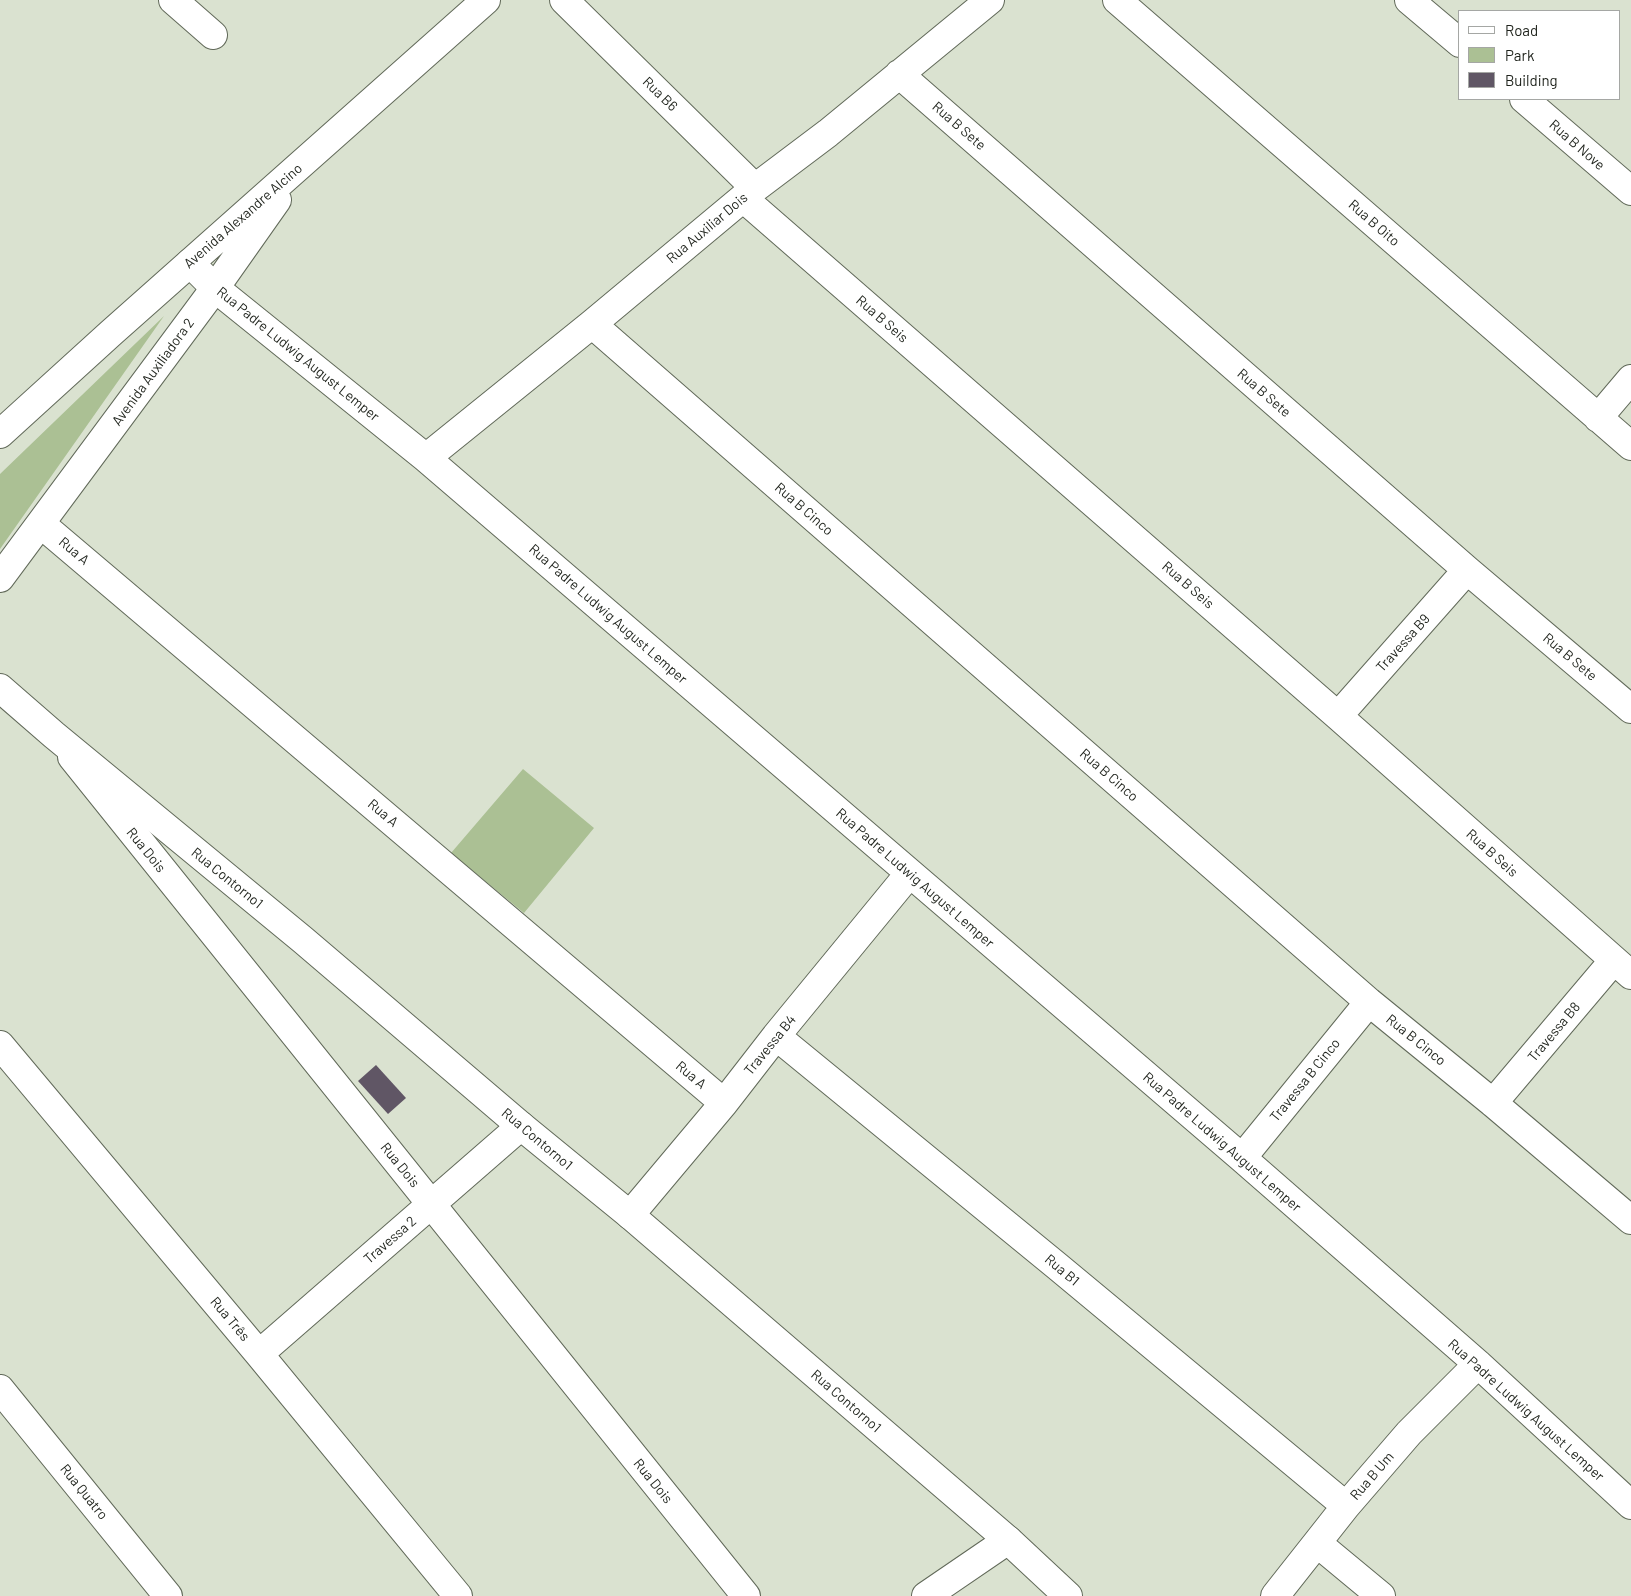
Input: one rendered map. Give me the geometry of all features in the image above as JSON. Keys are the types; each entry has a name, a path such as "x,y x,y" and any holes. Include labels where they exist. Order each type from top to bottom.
{"street":[{"name":"Avenida Alexandre Alcino","path":"0,434 486,0"},
{"name":"Rua B6","path":"564,0 749,193"},
{"name":"Rua Auxiliar Dois","path":"426,458 592,324 749,193 828,133 990,0"},
{"name":"Rua B Oito","path":"1117,0 1631,446"},
{"path":"1409,0 1458,42"},
{"path":"176,1 213,35"},
{"name":"Rua B Sete","path":"899,74 1467,570 1631,709"},
{"name":"Rua B Nove","path":"1525,100 1631,191"},
{"name":"Avenida Auxiliadora 2","path":"0,578 216,288 302,164"},
{"name":"Rua B Seis","path":"749,193 1622,967"},
{"name":"Rua Padre Ludwig August Lemper","path":"190,263 216,288 426,458 1242,1158 1478,1364 1631,1505"},
{"name":"Rua B Cinco","path":"592,324 1369,1002 1494,1103 1631,1220"},
{"path":"1598,418 1631,379"},
{"name":"Rua A","path":"42,524 724,1103"},
{"name":"Travessa B9","path":"1338,716 1467,570"},
{"name":"Rua Contorno1","path":"0,688 630,1215 1008,1540 1068,1596"},
{"name":"Rua Dois","path":"54,735 746,1596"},
{"name":"Travessa B4","path":"630,1215 724,1103 776,1036 909,874"},
{"name":"Travessa B8","path":"1494,1103 1622,967"},
{"name":"Travessa B Cinco","path":"1242,1158 1369,1002"},
{"name":"Rua B1","path":"776,1036 1346,1506"},
{"name":"Rua Três","path":"0,1044 458,1596"},
{"name":"Travessa 2","path":"259,1354 522,1126"},
{"name":"Rua B Um","path":"1275,1596 1346,1506 1409,1433 1478,1364"},
{"name":"Rua Quatro","path":"0,1389 168,1596"},
{"path":"926,1596 1008,1540"},
{"path":"1317,1543 1381,1596"},
{"path":"1042,1572 1061,1596"}],"green space":[{"path":"164,316 0,549 0,474"},
{"path":"523,769 594,828 524,913 451,853"}],"building":[{"path":"376,1065 406,1098 388,1114 358,1081"}]}
